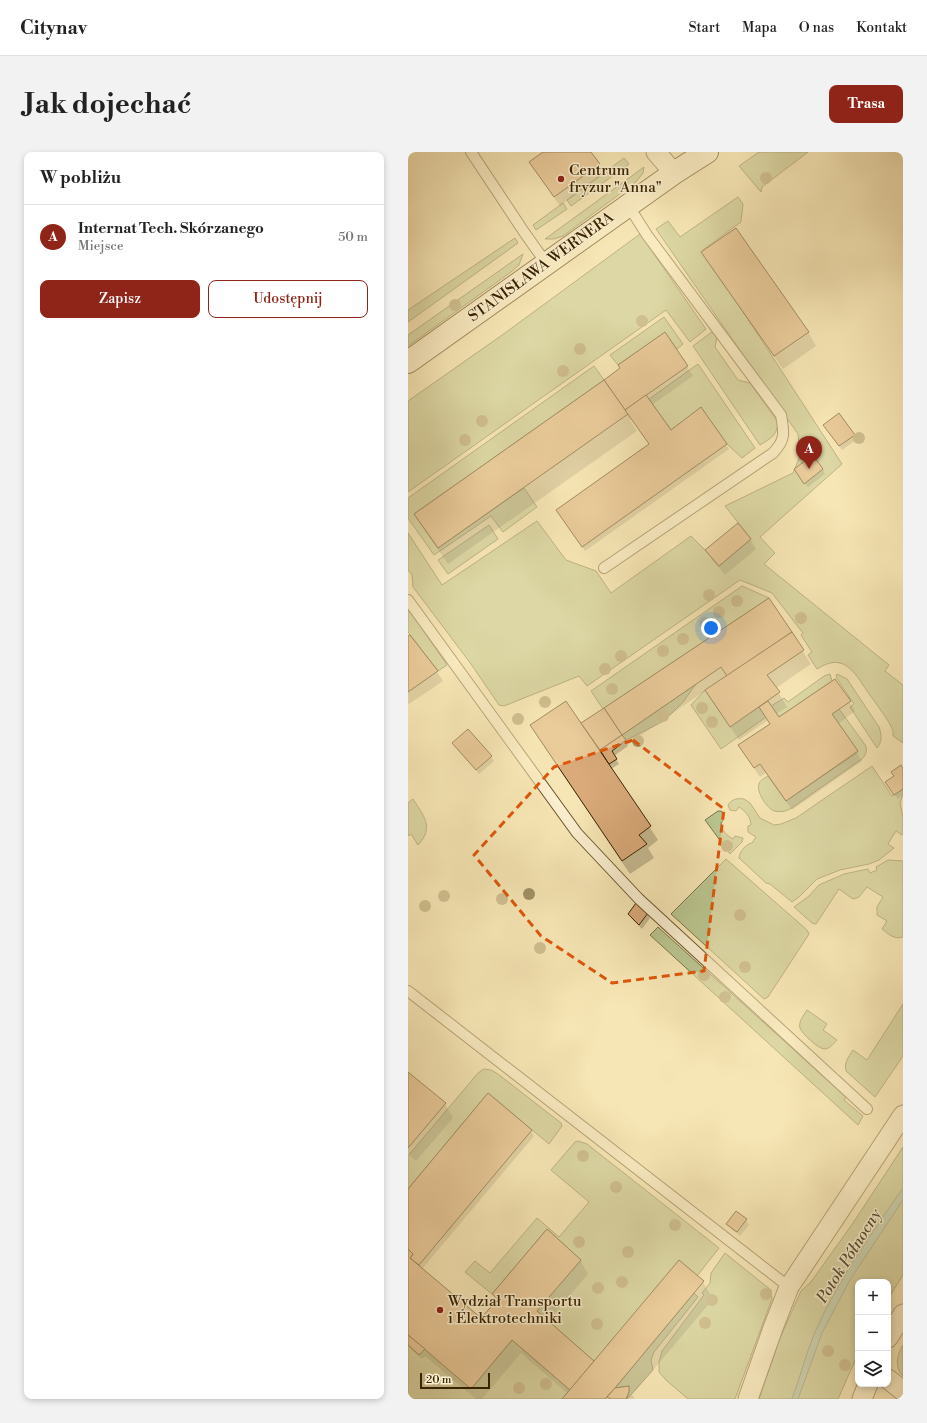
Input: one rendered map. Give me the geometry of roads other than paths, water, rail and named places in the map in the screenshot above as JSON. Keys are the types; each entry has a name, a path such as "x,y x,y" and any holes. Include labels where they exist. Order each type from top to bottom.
{"street":[{"path":"656,152 674,173"},
{"name":"STANISŁAWA WERNERA","path":"674,173 698,152"},
{"name":"STANISŁAWA WERNERA","path":"408,362 628,205 707,152"},
{"path":"748,1399 789,1287 903,1115"},
{"path":"891,1333 903,1314"},
{"path":"891,1381 903,1391"},
{"path":"862,1399 867,1387"}],"lane":[{"path":"471,152 546,263"},
{"path":"604,568 773,453 780,445 784,433 780,415 646,235 628,205"},
{"path":"408,600 493,715 530,770 577,833 639,899 867,1109"},
{"path":"408,991 789,1287"}],"place":[{"name":"Centrum fryzur \"Anna\"","path":"561,179"},
{"name":"Internat Tech. Skórzanego","path":"809,469"},
{"name":"Wydział Transportu i Elektrotechniki","path":"440,1310"}],"water label":[{"name":"Potok Północny","path":"849,1256"}]}
